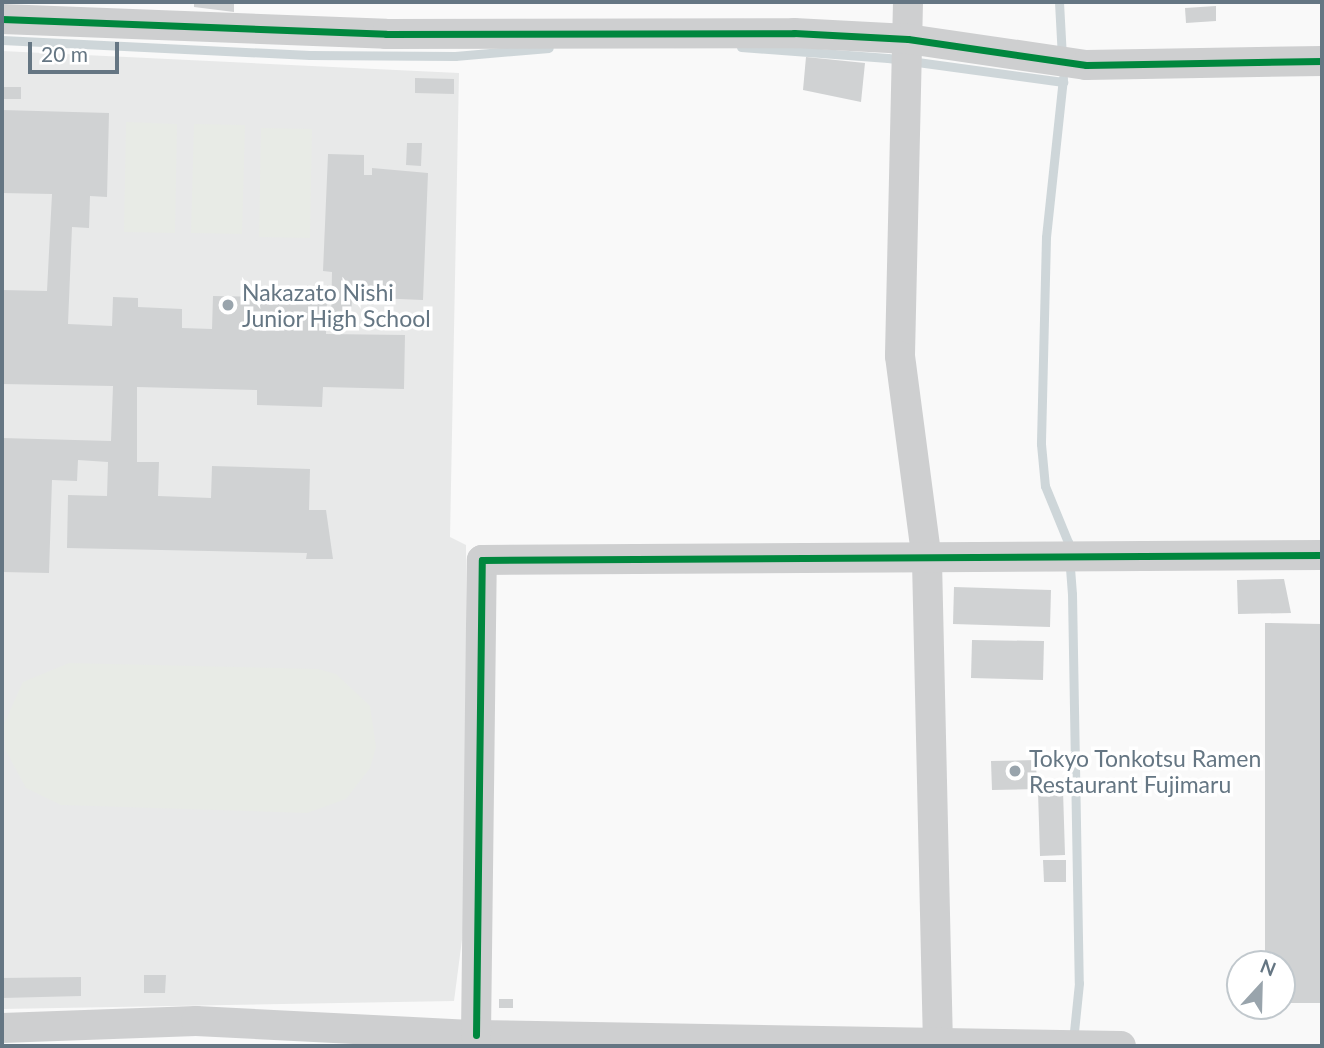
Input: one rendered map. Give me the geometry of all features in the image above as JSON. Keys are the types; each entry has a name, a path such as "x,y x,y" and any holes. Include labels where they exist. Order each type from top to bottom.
{"street":[{"path":"908,2 900,356 927,561 939,1044"},
{"path":"2,19 386,34 565,30 908,39 1086,65 1322,61"},
{"path":"475,1035 482,560 927,561 1322,555"},
{"path":"2,1028 196,1021 475,1035 1121,1046"}],"shaded area":[{"name":"Nakazato Nishi Junior High School","path":"2,51 459,73 450,537 466,545 466,909 454,1001 2,1009"},
{"path":"126,122 177,124 175,233 124,232"},
{"path":"194,124 245,125 242,234 191,233"},
{"path":"261,128 312,129 310,238 259,237"},
{"path":"69,663 318,669 336,674 370,706 376,747 370,768 346,799 307,813 61,805 26,788 5,749 4,724 23,682"}],"building":[{"path":"194,2 234,2 234,12 194,7"},
{"path":"1216,6 1216,21 1186,23 1185,8"},
{"path":"806,57 865,63 861,102 803,90"},
{"path":"415,78 454,79 454,94 415,93"},
{"path":"2,87 21,87 21,99 2,99"},
{"path":"2,110 109,113 107,197 90,196 89,228 72,227 68,324 112,326 113,297 138,298 138,307 182,309 182,328 212,329 213,296 327,298 326,334 405,335 404,389 323,387 322,407 257,405 257,390 137,387 137,462 159,462 158,496 211,498 212,466 310,469 309,510 326,510 333,559 306,559 307,553 67,548 68,495 107,496 108,462 78,460 77,481 52,480 49,573 2,572 2,438 111,441 113,386 2,384 2,290 47,291 52,194 2,193"},
{"path":"407,143 422,143 421,166 406,165"},
{"path":"328,154 364,155 364,175 372,175 372,168 428,173 423,300 352,297 351,323 331,322 332,272 323,271"},
{"path":"1284,579 1291,613 1238,614 1237,580"},
{"path":"954,587 1051,590 1050,627 953,624"},
{"path":"1265,623 1322,624 1322,1003 1296,1003 1296,950 1265,950"},
{"path":"972,640 1044,641 1043,680 971,678"},
{"path":"1036,760 1037,789 992,790 991,761"},
{"path":"1063,791 1065,855 1040,856 1038,792"},
{"path":"1043,860 1066,860 1066,882 1044,882"},
{"path":"144,975 166,975 165,993 144,993"},
{"path":"81,977 81,996 2,998 2,978"},
{"path":"499,999 513,999 513,1008 499,1008"}],"waterway":[{"path":"1059,2 1062,57"},
{"path":"2,40 310,55 455,56 549,48"},
{"path":"741,47 888,58 1063,82"},
{"path":"1063,78 1046,237 1041,444 1045,486 1068,542 1072,594 1079,983 1073,1041"}],"cycle path":[{"path":"2,19 386,34 794,33 908,39 1086,65 1322,61"},
{"path":"476,1035 482,560 1322,555"}],"place":[{"name":"Nakazato Nishi Junior High School","path":"228,305"},
{"name":"Tokyo Tonkotsu Ramen Restaurant Fujimaru","path":"1015,771"}]}
